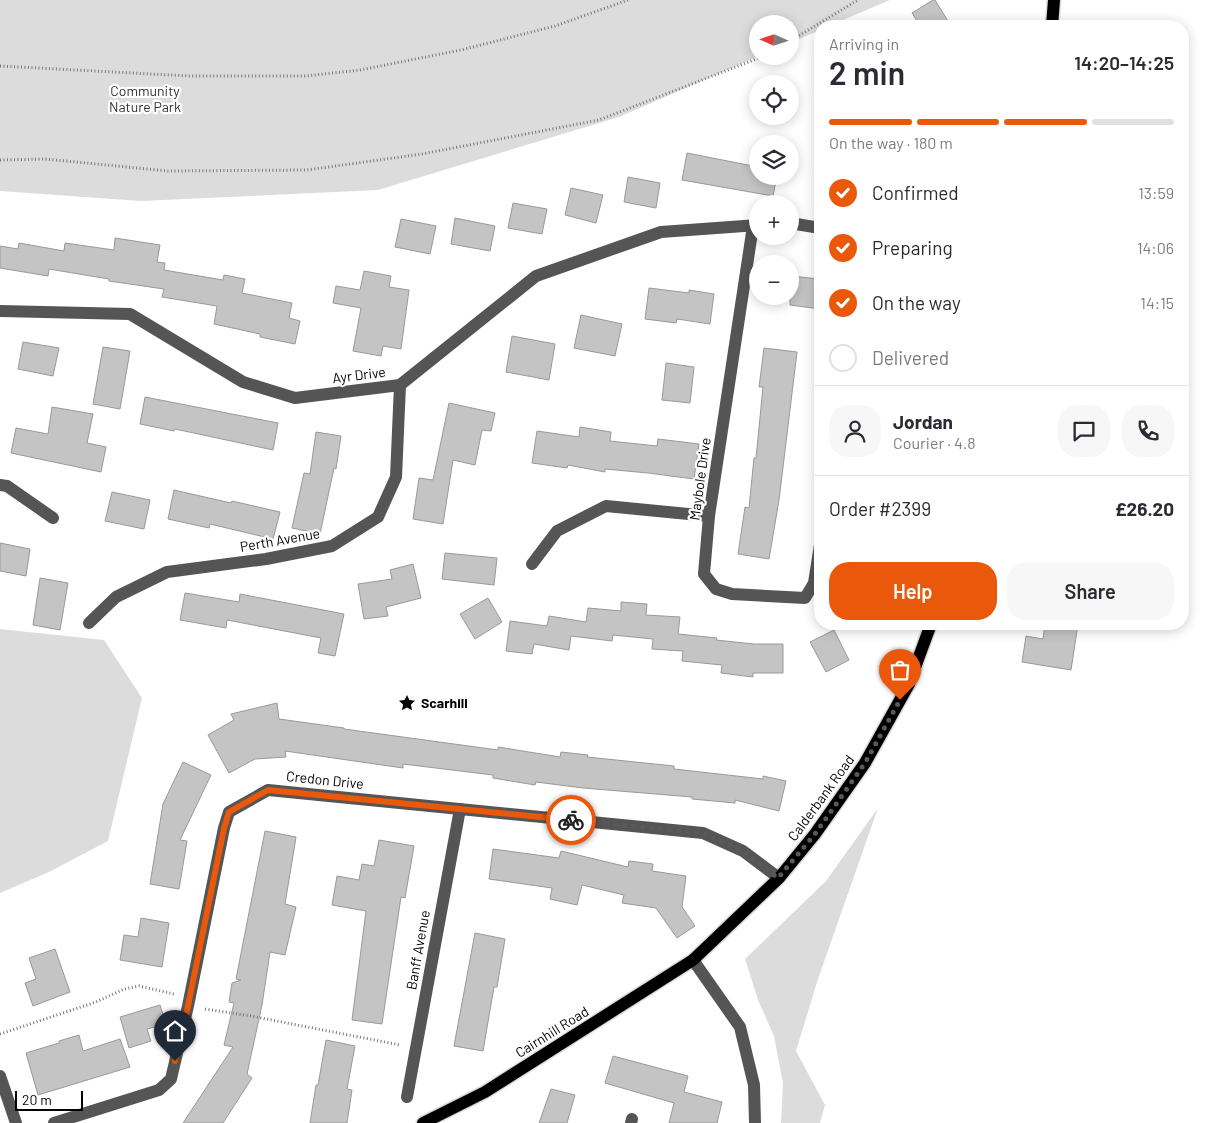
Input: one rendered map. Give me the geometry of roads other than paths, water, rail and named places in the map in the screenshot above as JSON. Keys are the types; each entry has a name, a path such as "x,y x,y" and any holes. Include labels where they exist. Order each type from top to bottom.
{"main road":[{"path":"1052,20 1054,0"},
{"name":"Calderbank Road","path":"693,960 778,878 815,834 865,763 909,684 929,630"},
{"name":"Cairnhill Road","path":"423,1123 485,1092 693,960"}],"street":[{"path":"799,224 814,227"},
{"name":"Ayr Drive","path":"0,311 130,314 243,382 295,398 400,385 536,276 661,232 749,226"},
{"name":"Maybole Drive","path":"752,245 709,516 704,574 716,589 732,594 805,598 814,583"},
{"name":"Perth Avenue","path":"89,623 116,597 167,572 266,559 332,546 378,517 396,476 400,385"},
{"path":"0,485 7,486 53,518"},
{"path":"532,564 557,531 606,506 709,516"},
{"name":"Credon Drive","path":"54,1123 159,1090 170,1079 188,1006 224,828 229,812 268,790 703,833 743,851 778,878"},
{"name":"Banff Avenue","path":"407,1097 460,809"},
{"path":"693,960 740,1028 754,1085 754,1123"},
{"path":"0,1076 16,1123"}],"place":[{"name":"Scarhill","path":"407,703"}],"park label":[{"name":"Community Nature Park","path":"145,99"}]}
